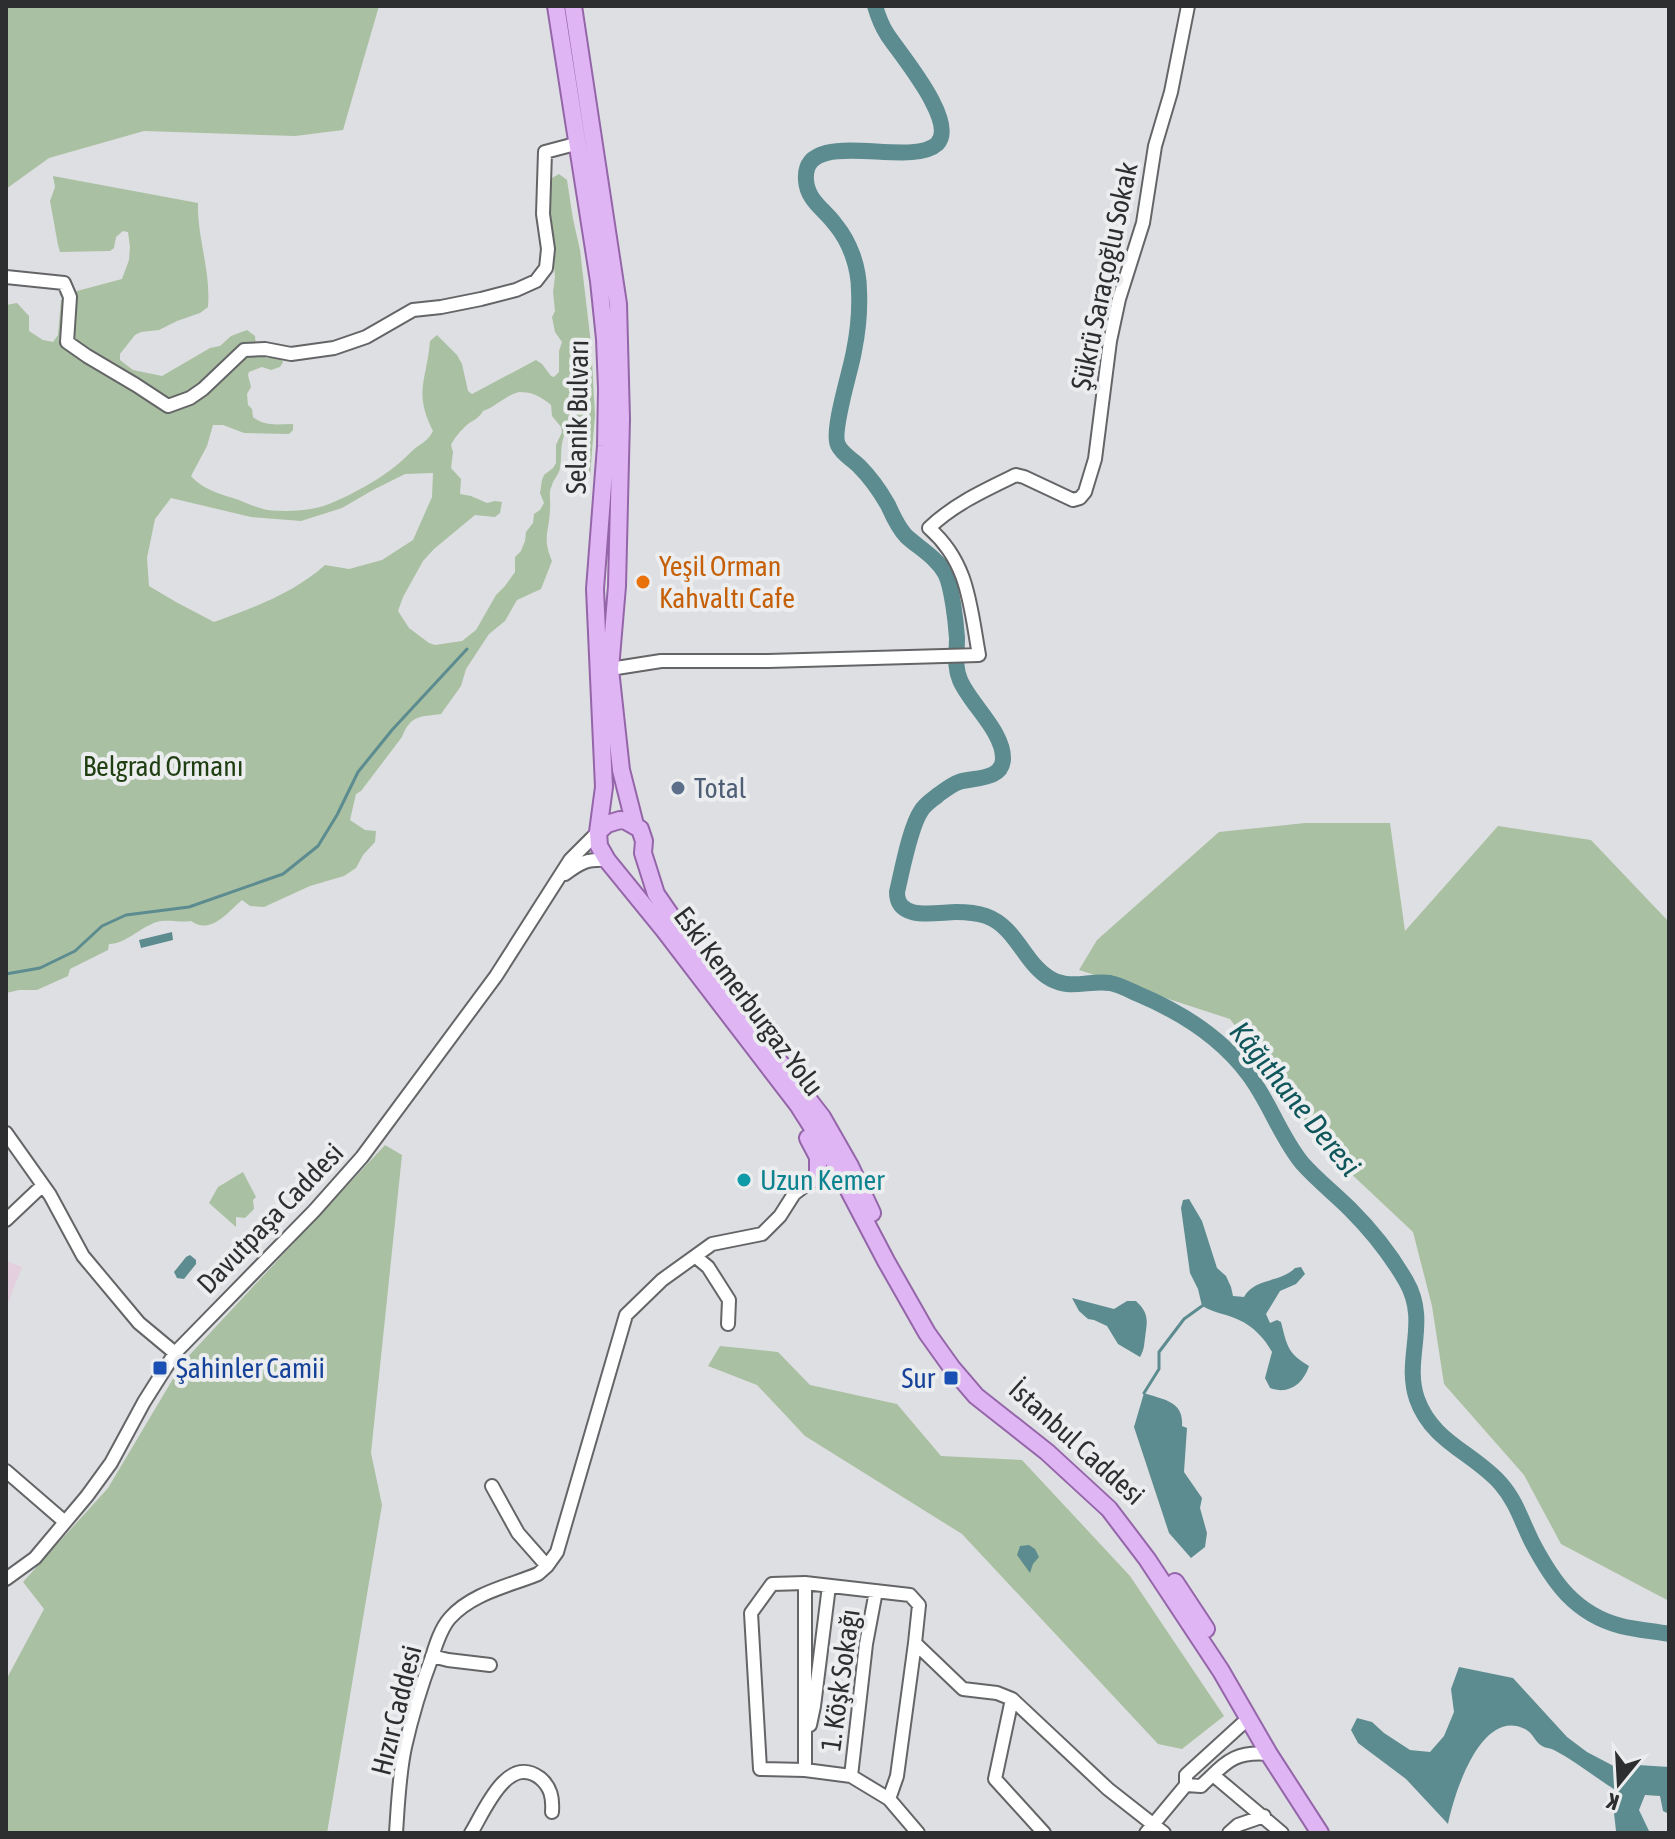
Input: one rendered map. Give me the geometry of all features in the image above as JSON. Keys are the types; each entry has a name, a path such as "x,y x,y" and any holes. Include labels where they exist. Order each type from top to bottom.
{"main road":[{"name":"Selanik Bulvarı","path":"556,6 579,143 605,339 606,446 595,589 604,779 598,832"},
{"name":"Selanik Bulvarı","path":"573,6 618,304 621,419 617,586 610,669 621,770 635,825"},
{"path":"626,821 635,825 643,836 643,853 631,862 616,864 607,860 599,846 598,832 612,822 626,821"},
{"name":"Eski Kemerburgaz Yolu","path":"643,853 656,894 707,968 822,1117 842,1170"},
{"name":"Eski Kemerburgaz Yolu","path":"607,860 798,1105 842,1170"},
{"path":"798,1105 808,1139 818,1157 818,1178 842,1170"},
{"name":"İstanbul Caddesi","path":"842,1170 885,1259 927,1333 952,1368 976,1396 1047,1452 1120,1516 1192,1605 1254,1717 1332,1833"},
{"name":"İstanbul Caddesi","path":"1254,1717 1269,1754 1320,1833"}],"street":[{"name":"Şükrü Saraçoğlu Sokak","path":"610,669 661,661 979,655 965,578 949,549 929,528 941,516 972,497 1016,475 1073,500 1085,492 1095,459 1110,341 1119,299 1143,223 1155,146 1171,92 1188,6"},
{"path":"6,277 64,283 70,297 67,342 168,406 190,398 203,389 244,350 265,349 291,354 334,348 366,337 413,310 481,299 536,281 546,268 548,249 543,214 545,152 579,143"},
{"name":"Davutpaşa Caddesi","path":"6,1579 35,1558 111,1463 175,1353 314,1211 362,1157 496,976 570,860 598,832"},
{"path":"560,879 590,859 607,860"},
{"path":"6,1133 43,1185 83,1256 139,1323 175,1353"},
{"path":"492,1486 518,1533 547,1566 564,1534 626,1315 662,1280 712,1244 762,1234 780,1216 794,1194 818,1178"},
{"path":"6,1220 43,1185"},
{"path":"696,1257 708,1267 729,1300 728,1324"},
{"path":"6,1471 65,1522"},
{"name":"Hızır Caddesi","path":"396,1833 405,1747 423,1680 449,1619 471,1601 538,1574 547,1566"},
{"path":"805,1583 805,1770"},
{"path":"889,1799 897,1776 919,1605 910,1595 805,1583 772,1584 751,1613 760,1769 805,1770 851,1776 889,1799 918,1833"},
{"path":"806,1739 814,1706 829,1586"},
{"name":"1. Köşk Sokağı","path":"851,1776 866,1644 876,1591"},
{"path":"915,1643 963,1689 997,1693 1012,1699 1155,1830 1186,1785 1186,1775 1242,1724 1254,1717"},
{"path":"432,1656 490,1665"},
{"path":"1012,1699 995,1779 1044,1833"},
{"path":"1186,1785 1201,1786 1229,1760 1243,1754 1269,1754"},
{"path":"471,1833 497,1789 512,1774 524,1772 538,1776 553,1797 552,1812"},
{"path":"1213,1775 1282,1833"},
{"path":"1229,1833 1238,1825 1264,1816"}],"shaded area":[{"path":"6,1261 22,1267 6,1308"}],"green space":[{"path":"6,6 379,6 343,130 295,136 144,131 49,158 6,189"},
{"name":"Belgrad Ormanı","path":"559,174 567,180 580,250 591,344 595,415 590,476 587,477 581,459 582,435 573,430 564,436 559,470 550,491 547,540 552,561 541,589 517,600 505,621 489,634 466,669 461,686 441,714 413,720 356,794 350,820 365,830 376,831 375,842 356,868 344,876 310,886 264,907 250,906 242,900 212,924 157,922 109,944 108,950 70,969 68,976 37,990 6,993 6,305 17,303 29,316 29,331 53,342 58,335 61,300 77,291 122,279 130,247 128,232 123,231 116,237 114,248 110,251 60,252 50,201 55,187 53,176 198,203 208,280 208,307 159,330 135,335 120,354 120,360 133,370 162,376 247,330 255,336 260,355 281,358 283,362 280,367 271,370 262,367 249,372 251,387 247,394 248,405 257,420 293,424 293,430 289,434 244,433 223,425 213,425 207,446 191,476 216,492 264,509 283,511 315,508 351,494 393,468 428,438 433,431 422,396 430,341 437,335 457,355 468,391 472,394 536,360 551,376 559,372 562,342 555,332 552,317 555,311 555,277 548,185","holes":["519,392 536,395 551,405 552,416 561,427 556,445 556,463 542,480 540,493 544,503 534,514 521,551 515,557 515,572 496,595 476,630 462,641 429,643 409,628 398,611 403,597 423,561 434,549 475,515 495,517 500,513 502,502 487,503 460,494 461,479 451,468 451,445 483,411","433,473 432,497 413,540 382,560 349,569 325,565 287,592 214,622 149,586 147,558 155,519 171,498 251,517 301,521 342,508 405,474"]},
{"path":"1305,823 1390,823 1405,931 1498,826 1591,840 1669,922 1669,1601 1561,1544 1524,1475 1444,1384 1432,1306 1413,1232 1329,1153 1230,1019 1079,970 1097,940 1219,832"},
{"path":"385,1145 402,1155 371,1453 382,1505 327,1833 6,1833 6,1680 44,1609 23,1582 108,1488 183,1362"},
{"path":"243,1172 256,1197 253,1200 254,1209 245,1218 236,1217 236,1227 209,1203 218,1187"},
{"path":"720,1346 778,1352 810,1385 897,1404 941,1456 1022,1460 1130,1576 1224,1716 1182,1749 1158,1744 962,1534 805,1436 757,1385 708,1366"}],"water":[{"path":"172,932 173,940 141,948 139,940"},
{"path":"1189,1199 1202,1221 1217,1268 1226,1276 1233,1296 1244,1297 1261,1283 1295,1268 1301,1267 1305,1274 1296,1284 1280,1291 1266,1314 1270,1323 1281,1322 1289,1348 1309,1366 1303,1378 1289,1389 1270,1388 1265,1378 1272,1352 1254,1329 1202,1306 1190,1273 1181,1208 1183,1200"},
{"path":"190,1255 196,1264 184,1279 177,1278 174,1272"},
{"path":"1072,1298 1114,1309 1127,1301 1136,1301 1146,1318 1140,1357 1118,1344 1107,1326 1088,1319"},
{"path":"1144,1393 1176,1406 1182,1426 1187,1428 1184,1472 1202,1498 1200,1508 1207,1533 1205,1547 1191,1558 1169,1533 1134,1427"},
{"path":"1029,1545 1039,1557 1030,1573 1017,1555 1020,1546"},
{"path":"1459,1667 1513,1678 1567,1737 1587,1752 1623,1771 1638,1765 1669,1767 1669,1814 1663,1811 1660,1796 1645,1795 1639,1810 1650,1833 1611,1833 1616,1831 1613,1804 1617,1791 1562,1754 1542,1746 1525,1729 1509,1726 1495,1730 1472,1757 1456,1793 1448,1824 1406,1779 1358,1743 1351,1730 1357,1718 1372,1722 1410,1750 1430,1752 1444,1736 1454,1712 1451,1689"}],"waterway":[{"name":"Kâğıthane Deresi","path":"875,6 885,31 934,104 942,134 937,144 923,150 839,151 821,155 809,164 806,180 809,193 845,239 859,282 857,336 839,414 838,445 878,489 903,532 945,573 955,614 958,675 998,739 1003,759 998,771 992,775 956,783 923,809 913,827 897,892 899,901 911,912 964,912 986,916 1005,928 1034,964 1051,979 1066,984 1102,982 1121,986 1185,1018 1226,1049 1256,1086 1302,1163 1366,1225 1406,1281 1416,1311 1413,1384 1424,1414 1433,1426 1501,1484 1548,1570 1578,1605 1605,1621 1669,1634"},
{"path":"6,974 40,968 75,951 102,926 126,915 189,907 283,874 318,846 358,772 392,730 467,649"},
{"path":"1144,1393 1159,1369 1159,1352 1184,1319 1202,1306"}],"place":[{"name":"Yeşil Orman Kahvaltı Cafe","path":"643,582"},
{"name":"Total","path":"678,788"},
{"name":"Uzun Kemer","path":"744,1180"},
{"name":"Şahinler Camii","path":"160,1368"},
{"name":"Sur","path":"951,1378"}]}
